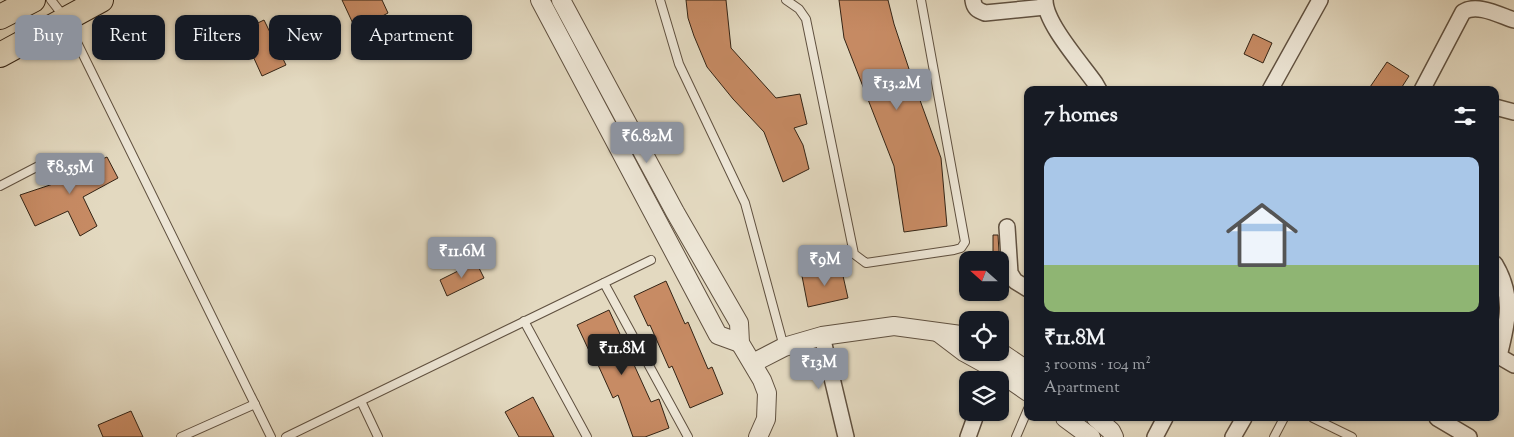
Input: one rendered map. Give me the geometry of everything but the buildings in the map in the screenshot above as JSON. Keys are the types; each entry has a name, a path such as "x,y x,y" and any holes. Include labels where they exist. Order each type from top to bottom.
{"highway":[{"path":"4,11 33,0"},
{"path":"0,55 58,9 100,0"}],"street":[{"path":"540,0 718,335 740,343"},
{"path":"561,0 670,204 739,323 740,343 753,363 767,393 766,419 758,437"},
{"path":"973,0 977,10 985,13 1045,4 1050,22 1097,86"},
{"path":"1272,86 1320,0"},
{"path":"1424,86 1463,12 1476,8 1514,20"},
{"path":"1499,109 1514,112"},
{"path":"1007,227 1010,273 1015,281 1024,287"},
{"path":"1499,269 1504,275 1510,294 1510,312 1499,348"},
{"path":"753,363 784,347 822,336 894,326 959,335"},
{"path":"939,333 986,371"},
{"path":"822,336 846,437"},
{"path":"1499,356 1514,365"},
{"path":"1009,358 1024,368"},
{"path":"1009,383 1024,390"},
{"path":"968,437 974,421"},
{"path":"1069,421 1091,437"},
{"path":"1102,421 1114,437"},
{"path":"1155,437 1164,421"},
{"path":"1233,437 1242,421"},
{"path":"1442,421 1469,437"}],"lane":[{"path":"660,0 679,64 745,203 784,347"},
{"path":"786,0 800,9 806,19 854,254 866,263 954,250 961,248 965,242 921,0"},
{"path":"58,9 271,437"},
{"path":"0,186 52,159"},
{"path":"286,437 651,260"},
{"path":"604,283 688,437"},
{"path":"524,321 587,437"},
{"path":"361,401 378,437"},
{"path":"181,437 255,404"},
{"path":"1016,437 1024,418"},
{"path":"1274,437 1282,421"},
{"path":"1319,421 1352,437"}]}
